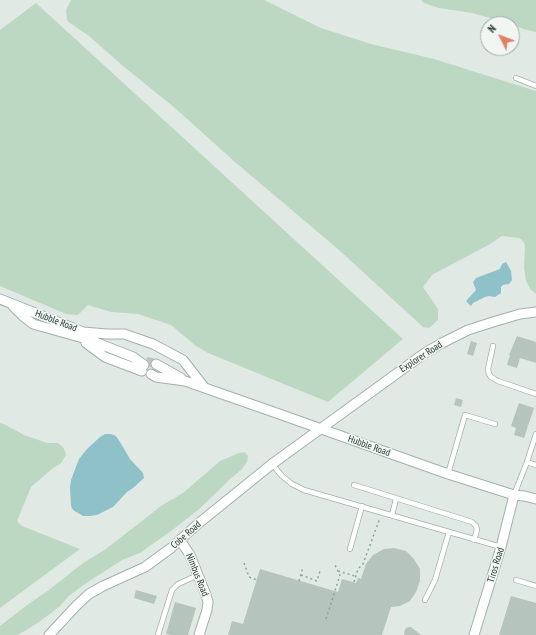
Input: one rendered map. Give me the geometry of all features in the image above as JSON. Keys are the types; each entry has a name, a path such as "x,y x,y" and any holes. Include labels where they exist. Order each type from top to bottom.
{"street":[{"name":"Hubble Road","path":"0,299 82,332 124,334 153,344 183,360 204,387"},
{"name":"Hubble Road","path":"11,304 33,324 90,340 133,357 144,366 105,356 78,337"},
{"name":"Explorer Road","path":"320,429 402,369 442,343 468,330 520,314 536,312"},
{"name":"Hubble Road","path":"185,381 175,375 154,369 156,377 185,381 204,387 448,474 514,495 536,499"},
{"name":"Cobe Road","path":"49,635 89,594 145,567 167,551 272,464 320,429"},
{"name":"Tiros Road","path":"474,635 501,547 514,495"},
{"name":"Nimbus Road","path":"180,540 190,555 208,602 199,635"}],"lane":[{"path":"516,78 536,86"},
{"path":"493,346 488,369 489,374 498,381 536,394"},
{"path":"448,474 465,415 495,424"},
{"path":"514,495 536,434"},
{"path":"527,462 536,465"},
{"path":"272,464 282,476 292,484 304,490 501,547"},
{"path":"354,485 472,522 476,526 477,530 474,540"},
{"path":"392,515 396,499"},
{"path":"350,548 362,506"},
{"path":"425,600 434,580 449,532"},
{"path":"158,635 172,590 178,584 198,575"},
{"path":"516,580 536,586"}],"path":[{"path":"354,582 358,569 363,564 382,512"},
{"path":"244,563 249,577 257,580"},
{"path":"326,619 340,575 335,565"},
{"path":"299,580 303,567"},
{"path":"300,576 317,581 320,571"},
{"path":"338,571 356,576"}],"green space":[{"path":"71,0 264,0 321,28 371,44 434,59 536,91 536,294 531,290 526,281 524,268 525,245 519,238 502,236 432,275 423,287 438,309 438,320 429,328 423,327 339,250 235,162 175,108 89,36 67,21 66,10"},
{"path":"421,0 536,0 536,32 520,28 520,16 483,16 439,8 424,3"},
{"path":"36,3 403,339 328,402 208,353 196,346 171,325 138,314 111,312 88,305 78,315 66,314 0,286 0,30"},
{"path":"0,423 24,435 47,443 58,443 64,448 66,455 61,463 31,487 17,521 22,526 80,549 0,608"},
{"path":"245,452 248,456 247,462 242,469 198,510 171,531 140,553 122,560 82,586 69,596 59,607 18,635 0,635 0,626 83,563 106,549 161,506 183,493 220,461"}],"water":[{"path":"506,262 511,271 512,280 509,284 503,285 501,287 501,293 495,297 485,297 473,303 471,306 466,301 476,290 473,282 476,278 500,269 502,264"},
{"path":"105,434 116,436 130,459 143,473 144,478 127,492 113,507 97,515 83,516 73,510 71,506 71,480 79,459 87,449"}],"building":[{"path":"517,336 536,342 536,363 520,358 517,368 507,365 509,355"},
{"path":"471,341 477,343 473,356 467,354"},
{"path":"456,398 463,400 461,407 454,405"},
{"path":"519,403 534,408 524,438 514,435 516,428 511,426"},
{"path":"394,548 406,551 414,559 420,569 420,581 416,592 410,601 400,606 391,607 382,635 228,635 232,621 243,624 260,569 338,592 342,579 356,583 358,578 361,579 366,564 373,555 384,549"},
{"path":"136,590 157,596 154,604 134,598"},
{"path":"511,596 536,603 536,635 499,635"},
{"path":"175,602 196,608 188,635 166,634"},
{"path":"411,627 421,635 404,635 405,629"}],"tunnel":[{"path":"146,361 156,364"}]}
